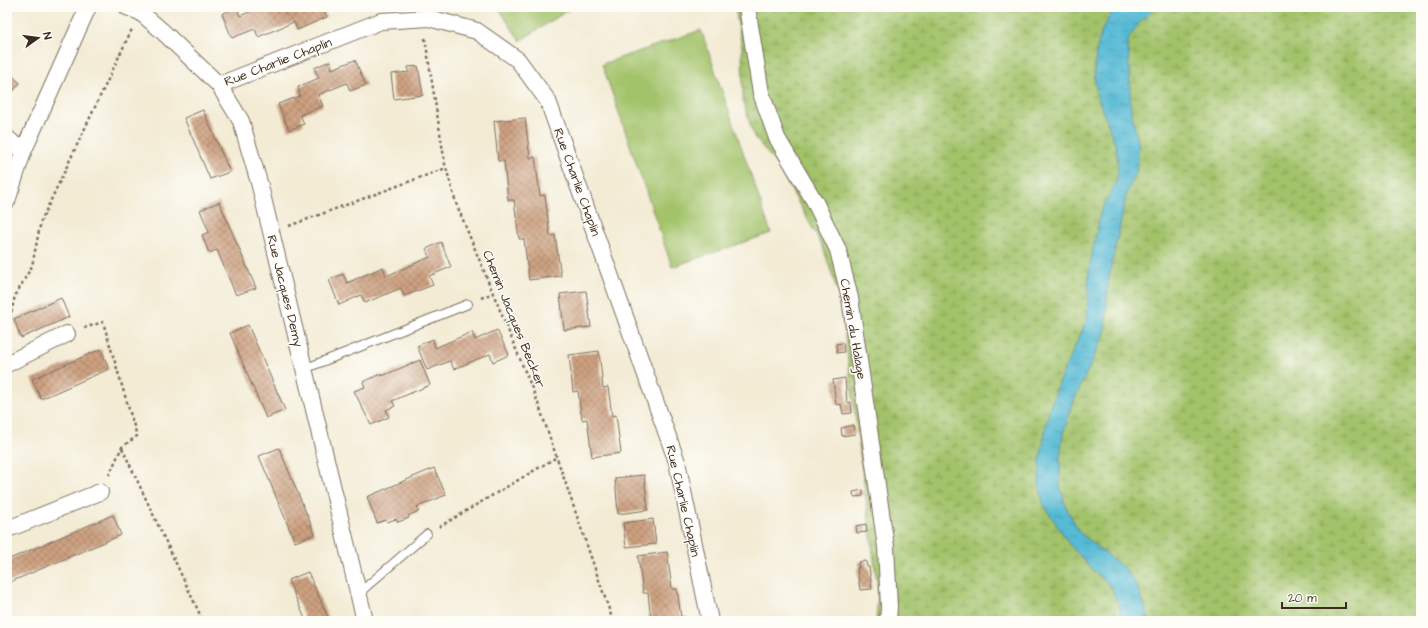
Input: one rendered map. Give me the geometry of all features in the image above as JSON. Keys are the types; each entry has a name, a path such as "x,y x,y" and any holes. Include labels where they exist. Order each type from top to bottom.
{"street":[{"path":"7,201 23,152 88,7"},
{"name":"Chemin du Halage","path":"747,7 761,93 777,138 815,202 838,250 850,298 886,547 889,607 888,621"},
{"name":"Rue Jacques Demy","path":"136,9 161,30 219,85 241,121 260,186 365,621"},
{"name":"Rue Charlie Chaplin","path":"219,85 381,21 429,18 477,31 518,60 548,101 676,462 710,621"},
{"path":"7,138 23,152"},
{"path":"7,366 67,334"},
{"path":"7,528 13,527 100,492"}],"lane":[{"path":"304,369 468,304"},
{"path":"359,593 427,534"}],"path":[{"path":"7,330 15,296 32,266 41,220 136,9"},
{"name":"Chemin Jacques Becker","path":"422,18 446,168 456,203 538,403 613,621"},
{"path":"271,232 446,168"},
{"path":"67,334 103,322 137,436 122,447 100,492"},
{"path":"122,447 202,620 194,621"},
{"path":"427,534 557,457"}],"green space":[{"path":"498,7 573,7 520,41"},
{"path":"735,7 1421,7 1421,621 876,621 878,591 840,299 823,247 776,163 754,137 743,101 742,48"},
{"path":"701,30 771,233 672,267 602,64"}],"water":[{"path":"1117,7 1156,7 1139,23 1128,40 1131,111 1139,146 1136,173 1127,192 1108,282 1105,333 1072,405 1063,434 1060,458 1060,487 1066,507 1080,533 1125,569 1137,586 1149,621 1121,621 1120,608 1111,587 1069,544 1044,505 1039,485 1040,459 1049,410 1063,372 1087,320 1089,270 1100,213 1117,180 1118,164 1116,147 1097,96 1094,74 1096,52 1102,30 1112,12"}],"building":[{"path":"237,7 240,16 261,7 279,7 280,9 285,7 331,7 323,10 327,17 297,30 294,22 258,37 255,29 232,38 222,14"},
{"path":"355,60 366,85 350,91 347,83 318,95 323,106 300,115 304,124 289,130 278,104 300,96 298,87 319,78 314,68 330,61 332,69"},
{"path":"418,66 423,95 394,99 391,74 409,72 408,67"},
{"path":"7,71 20,83 7,98"},
{"path":"203,110 230,172 210,179 184,118"},
{"path":"525,118 530,158 535,157 540,196 545,195 550,236 555,235 561,276 529,280 524,239 519,239 514,200 508,200 504,161 498,161 494,121"},
{"path":"219,202 256,288 236,295 217,250 209,253 202,235 209,232 200,210"},
{"path":"441,242 451,267 429,276 433,285 404,296 401,288 365,303 361,295 339,305 329,280 343,274 347,283 383,267 386,276 430,257 426,249"},
{"path":"586,291 591,327 564,330 560,294"},
{"path":"61,298 69,317 21,338 14,319"},
{"path":"248,325 285,410 266,418 230,333"},
{"path":"497,330 509,355 493,362 490,354 454,369 450,361 427,370 417,346 433,339 435,348 472,332 475,340"},
{"path":"843,343 844,352 837,353 836,344"},
{"path":"101,349 109,369 41,399 32,379"},
{"path":"599,351 603,388 608,387 612,416 616,415 621,453 592,457 587,419 582,420 578,391 573,392 569,355"},
{"path":"420,360 430,385 392,401 395,406 386,410 389,417 371,425 354,391 365,387 363,382 367,380 381,374 382,376"},
{"path":"845,378 847,403 851,402 852,413 843,414 841,404 836,405 833,380"},
{"path":"853,425 855,434 842,436 841,428"},
{"path":"279,448 315,534 295,542 259,456"},
{"path":"434,468 446,495 417,507 419,511 408,516 409,518 398,522 396,519 377,523 367,497"},
{"path":"644,475 648,510 618,514 615,478"},
{"path":"863,490 863,496 854,497 853,492"},
{"path":"113,515 121,535 10,582 7,575 7,560"},
{"path":"653,519 656,544 626,547 623,523"},
{"path":"866,524 867,532 857,533 856,526"},
{"path":"667,552 672,589 677,589 681,617 685,617 686,621 651,621 648,593 643,593 638,556"},
{"path":"866,561 867,567 869,567 872,589 860,590 857,568 859,568 858,562"},
{"path":"308,572 329,621 306,621 288,580"}]}
